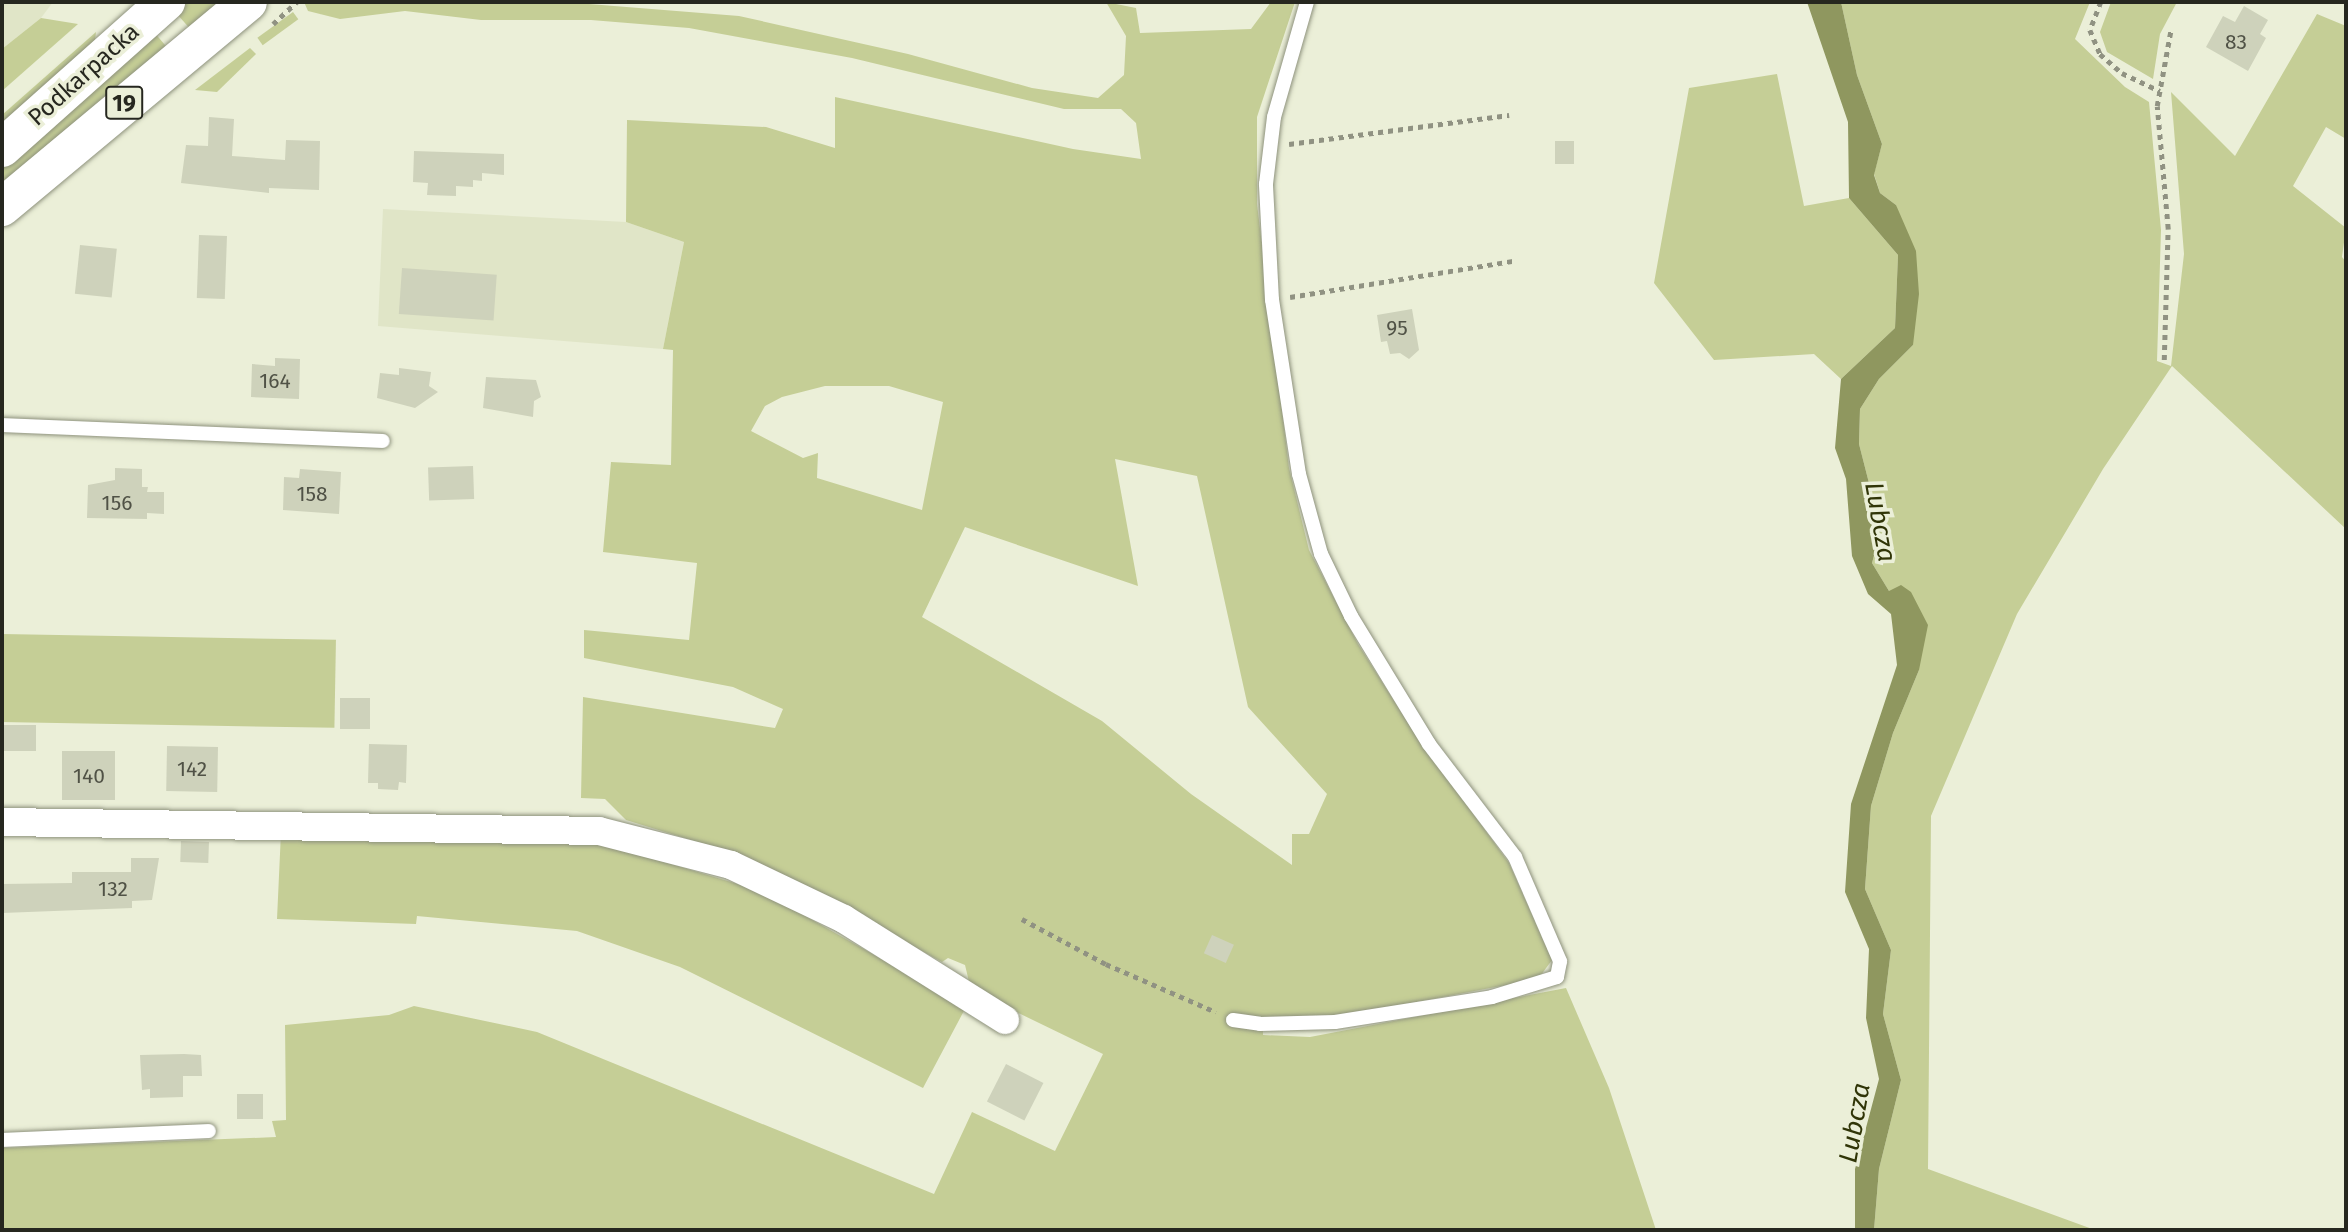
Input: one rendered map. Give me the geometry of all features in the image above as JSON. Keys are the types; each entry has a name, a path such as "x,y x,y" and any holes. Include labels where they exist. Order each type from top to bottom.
{"highway":[{"name":"Podkarpacka","path":"2,148 166,2"},
{"name":"Podkarpacka","path":"2,207 248,2"}],"street":[{"path":"2,821 598,831 731,865 844,919 1005,1020"}],"lane":[{"path":"1233,1020 1260,1024 1335,1022 1492,997 1557,977 1560,961 1515,857 1429,744 1350,615 1321,554 1299,474 1272,300 1266,184 1274,117 1307,2"},
{"path":"2,425 383,440"},
{"path":"2,1140 209,1131"}],"path":[{"path":"2101,2 2090,30 2100,54 2122,73 2160,91"},
{"path":"2164,360 2168,229 2160,91 2171,29"},
{"path":"1271,147 1509,115"},
{"path":"1272,300 1513,261"},
{"path":"1022,919 1105,964 1233,1020"}],"shaded area":[{"path":"2,2 53,2 41,18 2,49"},
{"path":"187,2 229,2 193,32 176,13"},
{"path":"304,2 564,2 739,16 908,54 1032,88 1098,98 1124,75 1126,36 1106,2 1136,8 1140,33 1251,29 1271,2 1295,2 1257,117 1257,204 1289,468 1309,550 1358,644 1415,734 1509,863 1552,960 1538,979 1332,1018 1263,1018 1263,1035 1310,1037 1566,988 1609,1088 1656,1230 2,1230 2,1148 276,1137 272,1121 286,1120 285,1025 389,1015 414,1006 537,1032 934,1194 972,1112 1055,1151 1103,1054 971,990 965,965 948,958 942,962 790,878 717,848 626,820 605,799 581,798 583,697 775,728 783,709 733,687 584,658 584,630 689,640 697,563 603,552 611,462 671,465 673,350 663,349 684,242 626,222 627,120 766,127 835,148 835,97 1073,149 1141,159 1136,123 1121,109 1064,109 852,58 689,28 591,20 481,20 405,11 340,19 308,11","holes":["825,386 889,386 943,402 922,510 817,478 818,453 803,458 751,431 765,406 782,397","1115,459 1197,476 1248,707 1327,794 1309,834 1292,834 1292,865 1191,794 1102,721 922,617 965,527 1138,586"]},
{"path":"1807,2 1841,2 1857,75 1882,144 1874,175 1880,193 1896,205 1916,251 1919,294 1913,345 1879,379 1860,409 1859,444 1881,530 1872,563 1889,591 1901,585 1911,592 1928,625 1919,670 1893,733 1871,806 1865,889 1891,950 1883,1014 1901,1080 1879,1169 1874,1230 1855,1230 1855,1169 1879,1079 1866,1018 1869,949 1845,892 1851,804 1897,665 1891,614 1868,594 1852,556 1846,479 1835,448 1841,379 1895,328 1898,255 1849,198 1848,122"},
{"path":"1841,2 2090,2 2075,39 2125,87 2149,102 2161,230 2157,361 2171,366 2184,254 2171,92 2235,156 2317,14 2346,26 2346,139 2326,127 2293,186 2346,228 2342,257 2346,262 2346,529 2172,366 2103,469 2017,614 1931,816 1928,1169 2095,1230 1874,1230 1879,1169 1901,1080 1883,1014 1891,950 1865,889 1871,806 1893,733 1919,670 1889,591 1872,563 1881,530 1859,444 1860,409 1879,379 1913,345 1896,205 1880,193 1874,174 1882,144 1857,75"},
{"path":"2111,2 2177,2 2160,34 2153,79 2107,52 2100,32"},
{"path":"293,12 298,19 263,45 257,38"},
{"path":"41,18 78,24 2,91 2,49"},
{"path":"96,32 94,48 2,129 2,115"},
{"path":"154,32 170,51 2,190 2,166"},
{"path":"250,48 256,54 217,92 195,90"},
{"path":"1777,74 1804,206 1849,198 1898,255 1895,328 1841,379 1814,354 1714,360 1654,283 1689,88"},
{"path":"383,209 626,222 684,242 663,349 378,326"},
{"path":"2,634 336,640 334,728 2,722"},
{"path":"281,832 581,837 761,891 966,1007 923,1088 680,967 577,931 417,916 416,924 277,919"}],"building":[{"path":"2244,6 2268,20 2260,34 2266,38 2248,71 2206,47 2223,16 2235,22"},
{"path":"209,117 234,119 232,156 285,160 286,140 320,141 319,190 269,188 269,193 181,183 186,145 208,146"},
{"path":"1555,141 1574,141 1574,164 1555,164"},
{"path":"414,151 504,154 504,175 482,173 482,181 473,180 473,187 456,186 456,196 427,195 428,183 413,182"},
{"path":"199,235 227,236 225,299 197,298"},
{"path":"80,245 117,249 112,298 75,294"},
{"path":"402,268 497,275 494,321 399,314"},
{"path":"1412,309 1419,350 1409,359 1400,353 1390,354 1387,341 1381,342 1377,315"},
{"path":"275,358 300,359 299,399 251,397 252,364 275,366"},
{"path":"399,368 431,372 429,386 438,392 415,408 377,398 380,373 399,375"},
{"path":"486,377 536,380 541,397 534,401 533,417 483,408"},
{"path":"473,466 474,499 429,501 428,468"},
{"path":"115,468 142,469 142,487 148,487 147,492 164,492 164,514 147,513 147,519 87,518 88,485 115,480"},
{"path":"300,469 341,472 339,514 283,510 284,477 299,478"},
{"path":"340,698 370,698 370,729 340,729"},
{"path":"2,725 36,725 36,751 2,751"},
{"path":"369,744 407,745 406,783 399,782 398,790 378,789 378,783 368,783"},
{"path":"167,746 218,747 217,792 166,791"},
{"path":"62,751 115,751 115,800 62,800"},
{"path":"181,841 209,842 208,863 180,862"},
{"path":"131,858 159,858 152,900 132,901 132,908 2,913 2,884 72,883 72,872 131,872"},
{"path":"1212,935 1234,945 1226,963 1204,953"},
{"path":"140,1055 201,1055 202,1076 183,1076 183,1097 150,1098 150,1089 142,1090"},
{"path":"1006,1064 1043,1083 1024,1120 987,1101"},
{"path":"237,1094 263,1094 263,1119 237,1119"}],"water label":[{"name":"Lubcza","path":"1880,522"},
{"name":"Lubcza","path":"1855,1123"}]}
